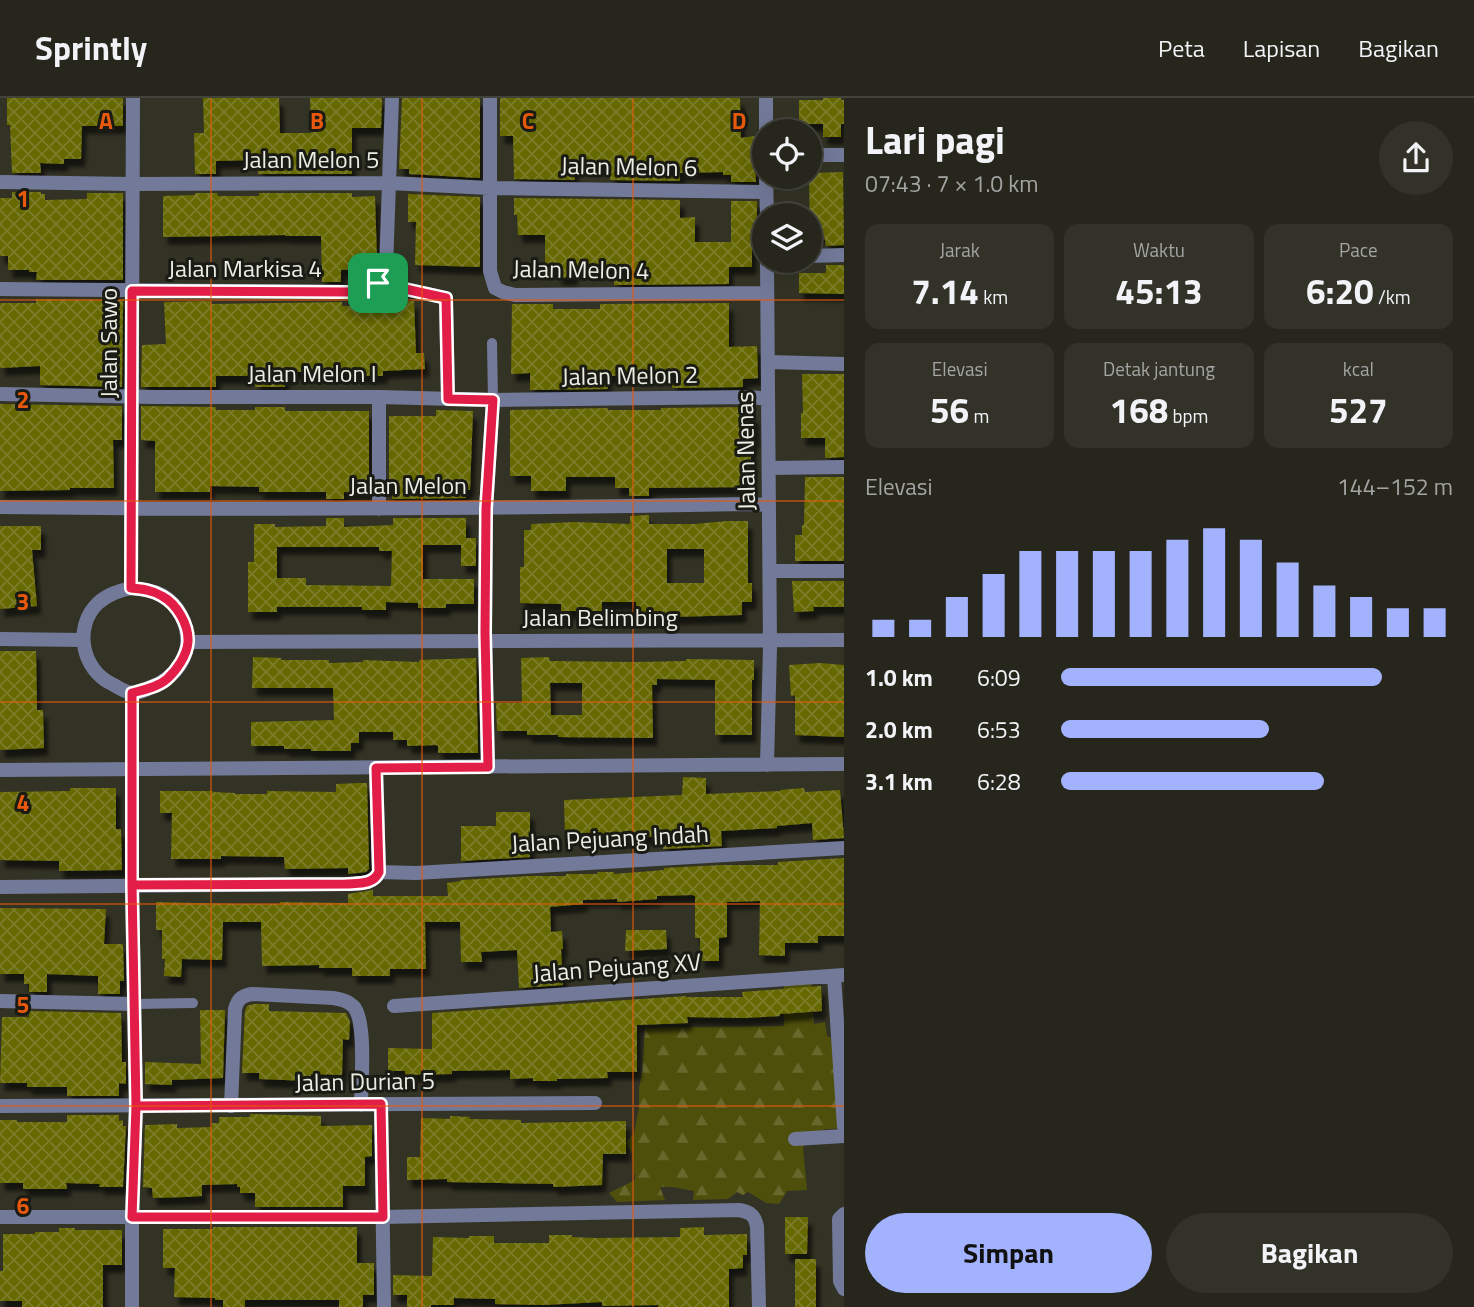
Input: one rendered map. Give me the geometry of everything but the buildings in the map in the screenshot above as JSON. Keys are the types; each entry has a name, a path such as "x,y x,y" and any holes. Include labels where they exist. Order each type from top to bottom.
{"street":[{"name":"Jalan Sawo","path":"131,588 133,98"},
{"path":"378,283 382,280 386,268 392,98"},
{"path":"490,98 490,188"},
{"path":"766,98 766,119"},
{"path":"822,155 844,155"},
{"name":"Jalan Melon 5","path":"0,182 389,183 490,188"},
{"name":"Jalan Melon 6","path":"490,188 766,192"},
{"name":"Jalan Melon 4","path":"490,188 490,271 495,288 503,292 515,295 768,293"},
{"path":"766,192 766,203"},
{"path":"822,256 844,255"},
{"name":"Jalan Nenas","path":"767,273 770,640 767,765"},
{"path":"378,283 446,298 448,399"},
{"name":"Jalan Markisa 4","path":"0,289 351,292 375,287 378,283"},
{"path":"768,362 844,364"},
{"name":"Jalan Melon I","path":"0,394 493,400"},
{"path":"379,397 379,509"},
{"name":"Jalan Melon 2","path":"493,400 768,399"},
{"path":"488,767 486,509 493,400"},
{"path":"769,468 844,467"},
{"name":"Jalan Melon","path":"0,507 486,509 769,505"},
{"path":"770,571 844,570"},
{"path":"131,588 149,589 165,597 177,609 185,625 188,642 181,664 166,681 132,693 103,680 88,662 83,640 86,621 96,604 112,593 131,588"},
{"path":"0,639 83,640"},
{"name":"Jalan Belimbing","path":"188,642 844,640"},
{"path":"132,693 136,1106 132,1307"},
{"path":"0,770 844,764"},
{"path":"0,887 371,882 379,872 376,768"},
{"name":"Jalan Pejuang Indah","path":"379,872 416,873 844,848"},
{"path":"839,976 844,1127"},
{"name":"Jalan Pejuang XV","path":"394,1006 839,976"},
{"path":"231,1106 235,1009 237,1000 252,994 333,998 354,1006 362,1028 361,1105"},
{"path":"0,1002 135,1004"},
{"name":"Jalan Durian 5","path":"0,1106 595,1103"},
{"path":"381,1104 384,1307"},
{"path":"795,1139 844,1136"},
{"path":"0,1217 383,1217 725,1210 748,1212 753,1215 757,1227 759,1307"},
{"path":"844,1214 839,1219 839,1253 844,1289"}],"lane":[{"path":"492,343 493,400"},
{"path":"135,1004 193,1003"}],"green space":[{"path":"811,979 814,1024 825,1022 827,1036 836,1040 844,1126 820,1131 803,1147 807,1190 787,1191 779,1204 766,1203 748,1192 743,1195 737,1192 728,1199 693,1200 694,1191 660,1187 665,1200 617,1202 609,1193 635,1180 632,1153 626,1142 634,1133 639,1108 645,1028 784,1026 784,980"}],"route":[{"path":"378,283 364,291 351,292 132,291 131,588 149,589 165,597 177,609 185,625 188,642 181,664 166,681 132,693 132,885 136,1106 132,1217 383,1217 381,1104 136,1106 135,1004 132,885 371,882 379,872 376,768 488,767 486,509 493,400 448,399 446,298 378,283"}]}
